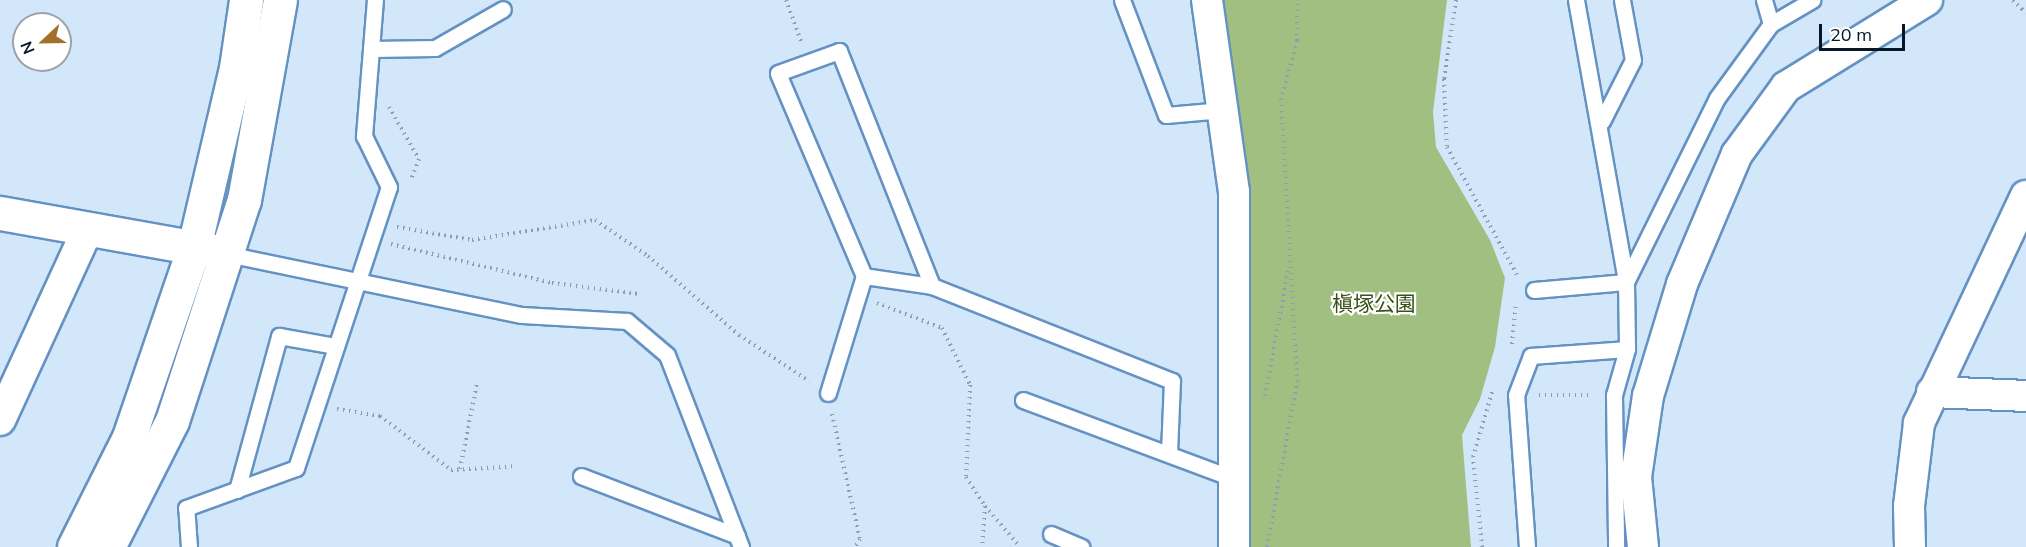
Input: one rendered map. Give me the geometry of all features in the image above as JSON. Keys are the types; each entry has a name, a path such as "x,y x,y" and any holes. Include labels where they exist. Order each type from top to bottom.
{"street":[{"path":"74,547 129,437 194,246 236,68 246,0"},
{"path":"108,547 172,421 244,200 280,0"},
{"path":"1207,0 1234,192 1232,478 1234,547"},
{"path":"1628,543 1648,396 1682,284 1737,154 1786,87 1908,4"},
{"path":"1910,547 1909,506 1919,423 1932,392 2024,210"},
{"path":"0,213 194,246 227,254"},
{"path":"1,417 88,228"},
{"path":"1932,392 2026,396"}],"lane":[{"path":"189,547 186,508 296,468 356,280 389,187 364,136 375,0"},
{"path":"1122,0 1166,115 1223,110"},
{"path":"1576,0 1602,121 1626,282 1627,349 1614,395 1628,543"},
{"path":"1602,121 1633,60 1622,0"},
{"path":"1764,0 1771,24"},
{"path":"1626,282 1717,98 1771,24 1812,0"},
{"path":"371,49 435,48 503,9"},
{"path":"828,393 864,276 778,73 839,51 932,286"},
{"path":"227,254 522,315 627,321 667,355 739,542"},
{"path":"864,276 932,286 1172,381 1169,452"},
{"path":"1534,290 1626,282"},
{"path":"237,490 279,336 336,346"},
{"path":"1527,547 1516,395 1531,356 1627,349"},
{"path":"1023,400 1169,452 1232,478"},
{"path":"581,476 739,542"},
{"path":"1051,534 1081,547"}],"path":[{"path":"786,0 808,62"},
{"path":"1267,547 1297,382 1281,100 1297,41 1297,0"},
{"path":"1456,0 1444,79 1447,147 1517,271 1517,281"},
{"path":"2013,0 2026,13"},
{"path":"388,96 388,108 419,159 406,193"},
{"path":"398,215 393,226 472,240 595,220 648,256 739,335 828,393 860,539 855,547"},
{"path":"370,239 552,283 640,294"},
{"path":"1261,404 1289,264"},
{"path":"1508,353 1518,292"},
{"path":"859,296 942,328 970,385 966,477 985,506 1020,547"},
{"path":"1482,547 1473,457 1488,401 1496,382"},
{"path":"460,469 477,383"},
{"path":"1488,401 1516,395 1614,395"},
{"path":"317,405 380,416 451,470 516,466"},
{"path":"982,547 985,506"}],"green space":[{"name":"槇塚公園","path":"1218,0 1447,0 1433,112 1436,147 1490,240 1505,278 1495,347 1480,399 1462,435 1471,547 1245,547 1247,164"}]}
